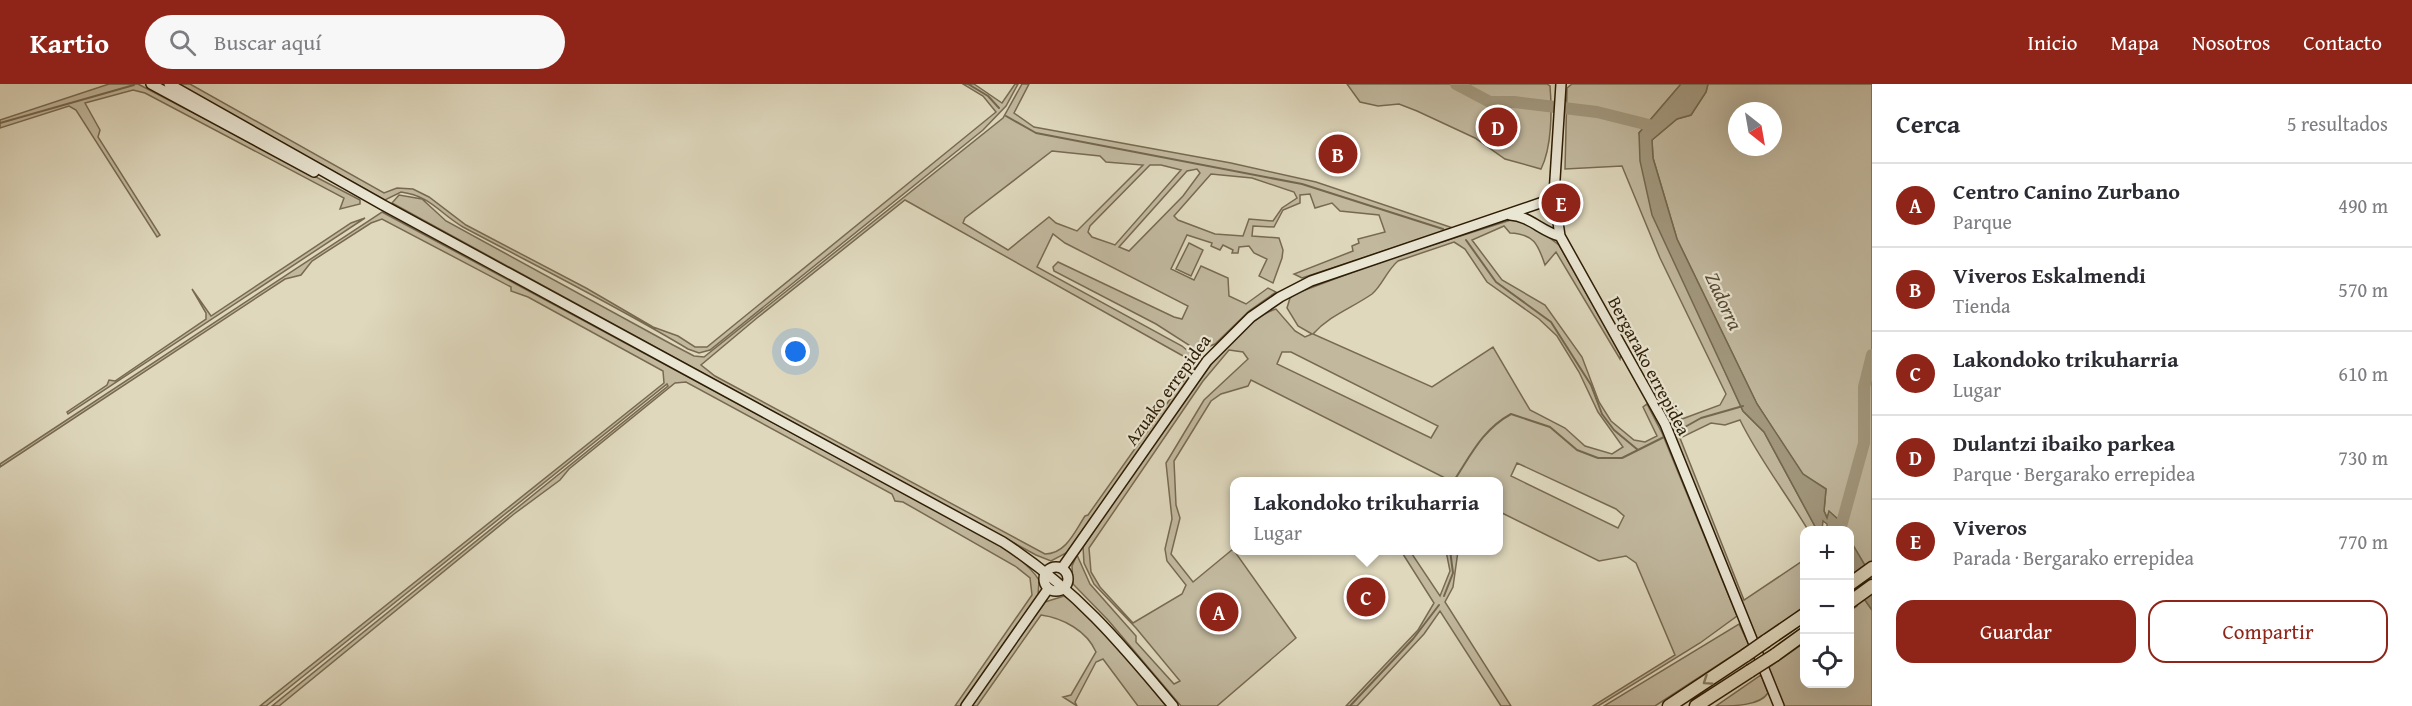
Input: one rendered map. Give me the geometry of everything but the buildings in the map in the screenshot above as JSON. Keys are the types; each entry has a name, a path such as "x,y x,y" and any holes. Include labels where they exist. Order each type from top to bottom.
{"highway":[{"path":"1854,581 1872,568"},
{"path":"1854,599 1872,586"},
{"path":"1669,706 1800,618"},
{"path":"1696,706 1800,637"},
{"path":"1706,706 1750,671"}],"street":[{"path":"151,84 285,157 373,200"},
{"path":"169,84 373,200 1003,542 1066,587 1106,627 1173,706"},
{"name":"Bergarako errepidea","path":"1561,84 1554,195 1560,236 1665,424 1779,706"},
{"name":"Azuako errepidea","path":"1062,568 1193,380 1224,342 1251,317 1280,297 1311,281 1508,215 1543,202 1554,195"},
{"path":"1539,227 1535,213 1543,202"},
{"path":"1508,215 1524,217 1546,233 1560,236"},
{"path":"1051,567 1062,568 1067,573 1066,587 1058,591 1048,589 1043,581 1046,571 1051,567"},
{"path":"966,706 1048,589"}],"shaded area":[{"path":"109,84 138,84 360,200 360,204 340,209 344,198 145,93 133,90 85,103 100,130 98,137 160,235 157,237 76,110 69,106 0,128 0,120"},
{"path":"177,84 190,84 384,193 397,188 413,189 429,197 466,225 586,288 653,327 678,336 695,347 707,347 996,112 983,96 963,84 974,84 1002,103 1015,84 1018,84 1006,106 983,130 710,350 699,353 463,227 420,197 401,192 385,200"},
{"path":"1022,84 1029,84 1014,113 1034,127 1231,163 1316,182 1453,228 1302,278 1294,274 1353,251 1352,246 1359,243 1358,239 1385,232 1379,215 1340,211 1332,203 1315,208 1310,194 1300,195 1300,203 1283,210 1274,227 1253,226 1252,236 1279,238 1283,250 1282,258 1273,283 1259,276 1267,259 1254,253 1249,246 1239,247 1238,253 1232,253 1233,250 1223,245 1220,250 1211,246 1212,243 1187,235 1171,269 1194,280 1201,266 1228,278 1229,296 1246,304 1268,288 1276,292 1249,311 1215,344 1198,351 1156,324 1054,271 1053,267 1058,262 1174,317 1182,319 1188,306 1065,243 1053,234 1037,267 1182,346 1195,357 1194,372 1068,552 1051,561 1036,555 392,203 399,195 422,199 446,221 673,345 694,356 704,357 1003,118","holes":["1052,151 1100,156 1106,162 1143,165 1077,231 1056,223 1049,217 1008,250 963,223 965,218","1150,165 1181,170 1115,245 1092,237 1088,232 1090,226","1197,169 1200,173 1183,196 1129,251 1119,247 1187,171","1211,174 1252,178 1294,192 1297,198 1282,208 1273,221 1249,219 1243,236 1215,234 1178,220 1174,216","905,200 1192,361 1190,371 1069,541 1059,550 1045,554 715,376 701,365"]},
{"path":"1347,84 1547,84 1550,86 1551,106 1545,160 1541,169 1505,159 1475,138 1417,111 1399,104 1378,106 1360,102"},
{"path":"1572,84 1681,84 1639,133 1706,330 1743,411 1764,432 1815,526 1805,526 1740,420 1725,425 1711,423 1680,438 1744,600 1800,563 1800,611 1757,640 1676,440 1649,386 1653,377 1658,379 1682,419 1720,405 1726,394 1660,258 1622,166 1565,169 1567,88"},
{"path":"1681,84 1708,84 1706,92 1691,115 1677,119 1652,140 1653,158 1677,239 1757,404 1803,474 1826,489 1824,511 1827,518 1829,511 1843,526 1827,526 1823,521 1822,526 1815,526 1764,432 1743,411 1652,215 1640,161 1639,133"},
{"path":"1708,84 1872,84 1872,577 1854,550 1854,526 1843,526 1829,512 1828,519 1824,511 1826,489 1803,475 1757,404 1677,239 1653,158 1652,140 1677,119 1691,115 1706,92"},
{"path":"382,212 967,526 1001,546 1029,568 1039,580 1038,596 960,706 955,706 1032,595 1030,578 1015,566 903,502 895,501 892,494 686,382 675,383 569,469 560,480 514,514 279,706 272,706 668,386 667,384 266,706 260,706 664,383 663,371 528,297 511,291 511,287 382,219 371,223 312,261 301,275 285,279 0,467 0,464"},
{"path":"365,218 68,414 67,412 107,385 109,380 115,381 206,319 206,313 192,289 211,316 351,223"},
{"path":"1517,218 1528,222 1559,245 1621,353 1620,359 1556,252 1545,265 1540,251 1530,238 1510,233 1504,226 1472,240 1502,280 1545,305 1582,357 1599,402 1611,421 1634,440 1645,442 1657,436 1643,407 1647,404 1662,433 1737,616 1700,643 1598,706 1593,706 1675,655 1636,563 1626,556 1599,561 1503,513 1503,477 1443,477 1251,380 1248,386 1221,394 1211,401 1174,461 1176,505 1180,518 1171,554 1193,582 1230,551 1230,555 1237,555 1296,638 1217,706 1181,706 1108,620 1073,584 1072,566 1077,555 1090,584 1136,636 1136,642 1174,684 1180,681 1136,628 1094,584 1084,563 1083,547 1172,415 1227,346 1253,322 1276,309 1295,331 1305,337 1312,334 1298,326 1287,308 1290,298 1297,293 1385,260","holes":["1454,242 1465,249 1487,282 1539,319 1557,336 1579,372 1598,412 1623,447 1612,454 1585,446 1565,428 1530,410 1493,347 1432,387 1313,334 1334,317 1372,294 1398,261","1229,350 1243,352 1248,359 1204,400 1166,463 1172,519 1165,549 1167,561 1186,585 1182,594 1133,623 1100,587 1091,572 1089,548 1203,381","1282,352 1291,352 1438,426 1431,438 1277,364","1517,463 1616,509 1624,516 1618,528 1511,476"]},
{"path":"1189,243 1203,250 1191,276 1176,269"},
{"path":"1854,547 1872,577 1872,610 1854,585"},
{"path":"1404,555 1413,555 1440,596 1450,571 1447,555 1457,555 1453,587 1445,602 1511,706 1501,706 1440,611 1424,634 1357,706 1346,706 1418,630 1434,603"},
{"path":"1854,585 1872,610 1872,706 1784,706 1768,668 1800,646 1800,688 1854,688 1854,608 1857,606 1854,602"},
{"path":"1064,596 1104,631 1166,706 1138,706 1103,659 1096,662 1075,702 1077,706 1063,697 1071,695 1096,652 1087,638 1066,622 1041,615 977,706 971,706 1045,602"},
{"path":"1739,624 1749,645 1655,706 1604,706"},
{"path":"1761,675 1768,693 1759,701 1716,706"}],"waterway":[{"path":"968,84 988,96 999,108"},
{"path":"1456,84 1490,102 1514,102 1597,112 1653,126"},
{"path":"0,123 134,85"},
{"path":"1006,116 1036,133 1302,184 1443,229"},
{"path":"1466,240 1496,282 1551,322 1591,385 1602,414 1614,430 1638,450"},
{"path":"1841,526 1864,443 1864,387 1872,355"},
{"path":"1676,432 1701,418 1743,406"},
{"path":"1456,477 1485,435 1511,414 1550,427 1577,450 1598,458 1622,458 1664,437"},
{"path":"1444,596 1453,573 1451,555"},
{"path":"1350,706 1413,639 1439,605"}],"place":[{"name":"Dulantzi ibaiko parkea","path":"1498,127"},
{"name":"Viveros Eskalmendi","path":"1338,154"},
{"name":"Viveros","path":"1561,203"},
{"name":"Lakondoko trikuharria","path":"1366,597"},
{"name":"Centro Canino Zurbano","path":"1219,612"}],"water label":[{"name":"Zadorra","path":"1724,301"}]}
